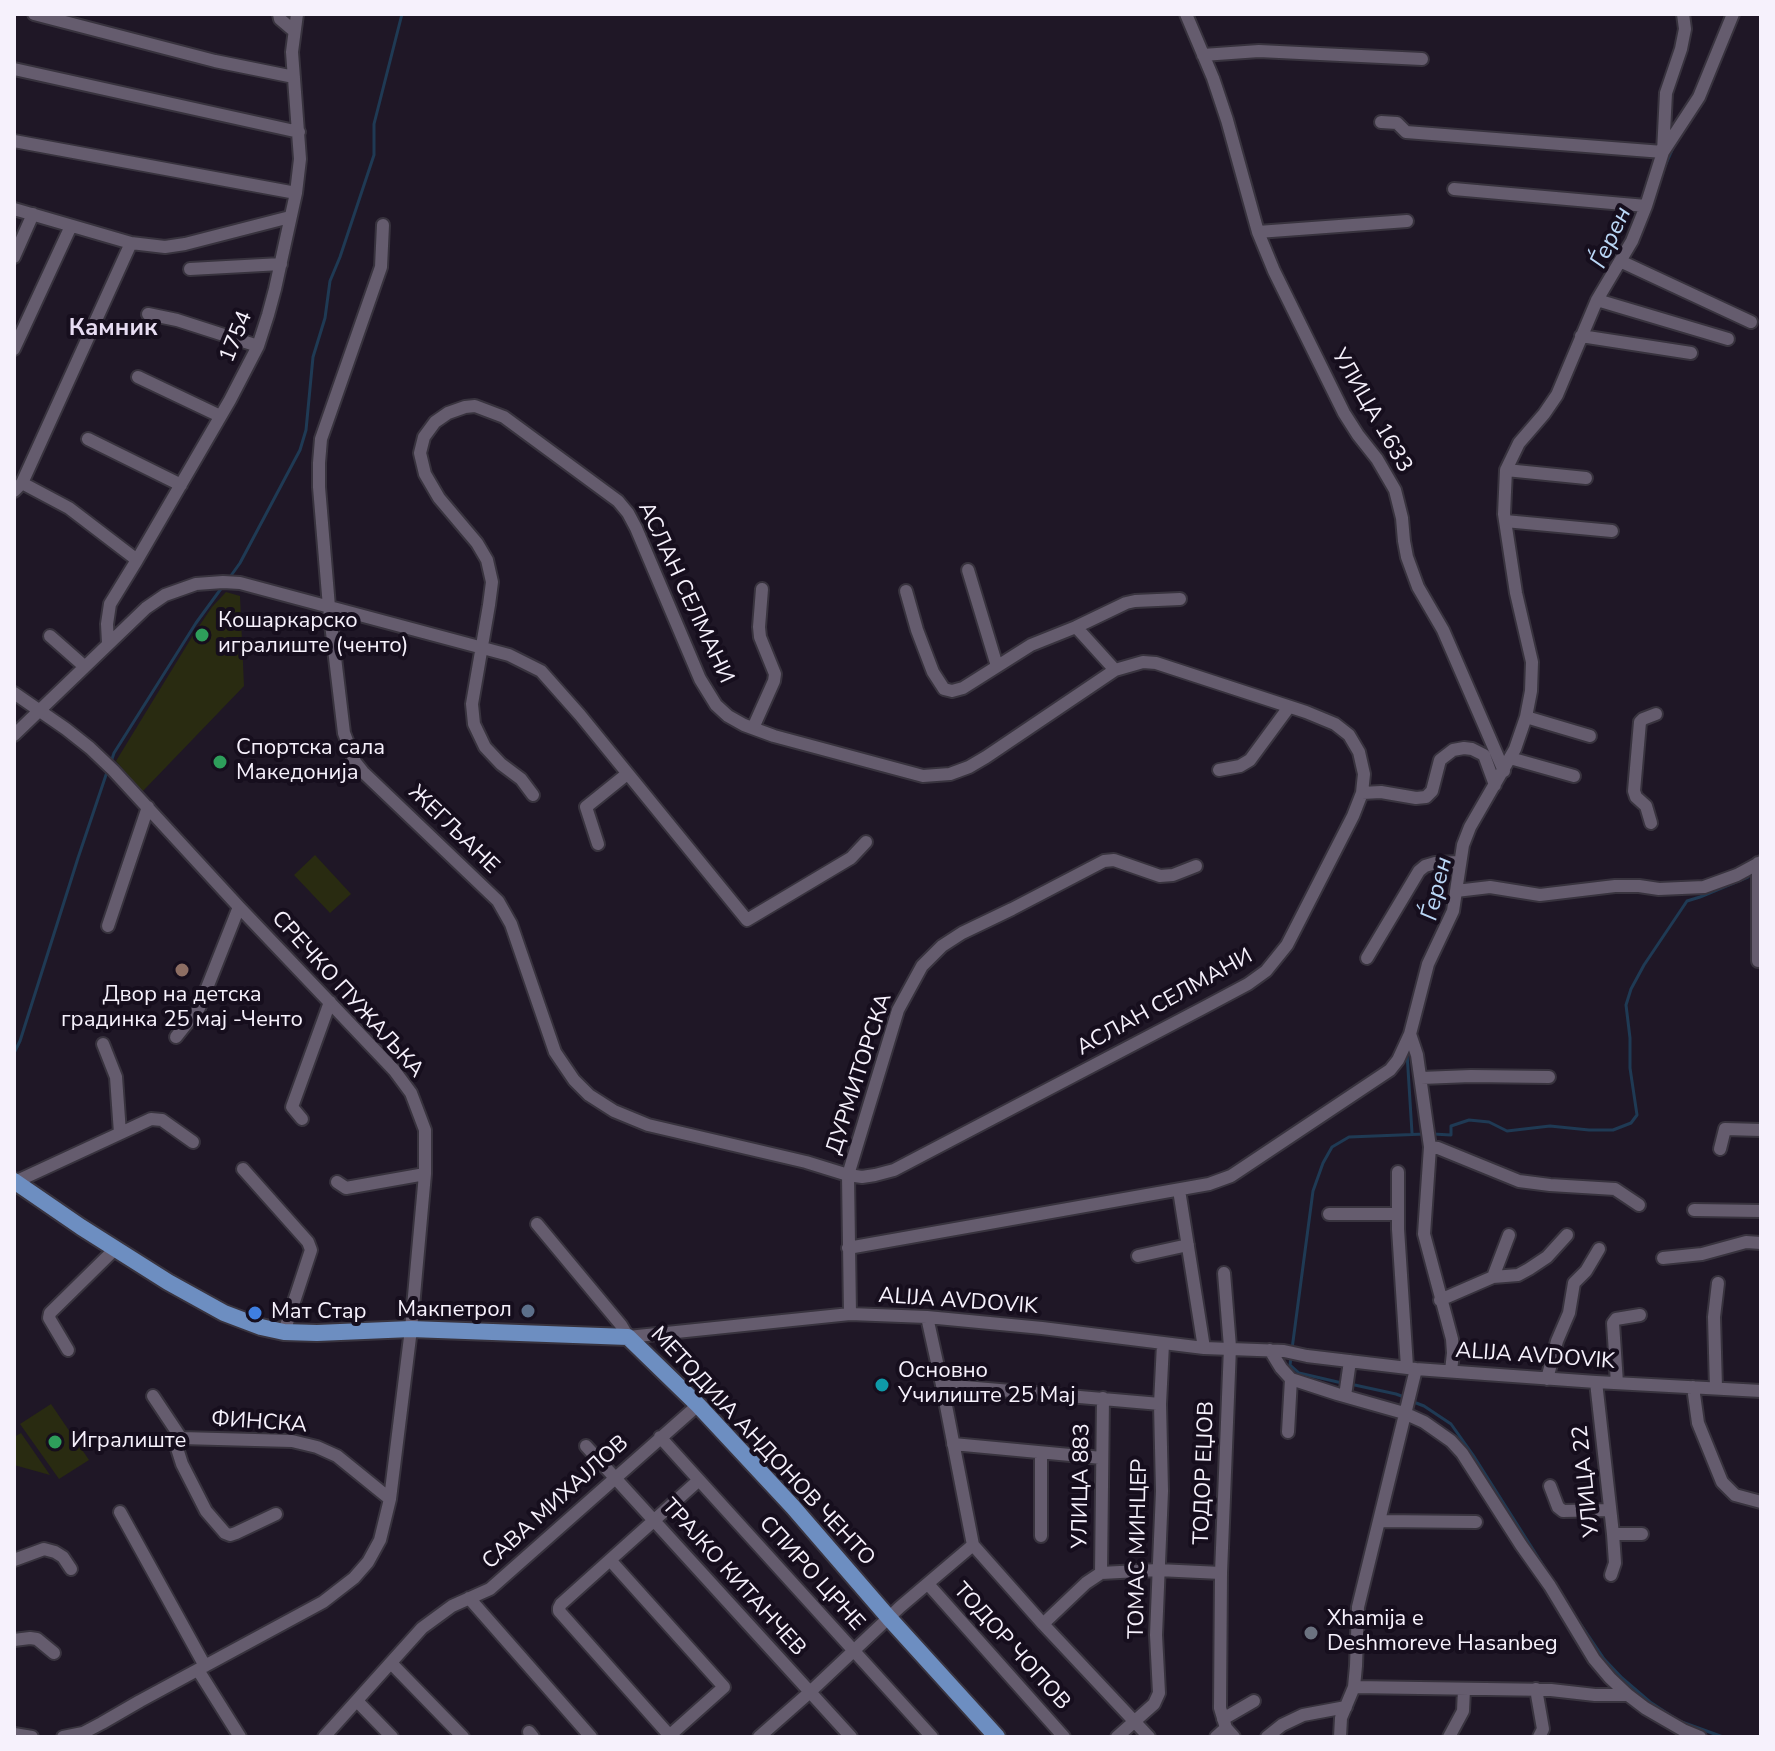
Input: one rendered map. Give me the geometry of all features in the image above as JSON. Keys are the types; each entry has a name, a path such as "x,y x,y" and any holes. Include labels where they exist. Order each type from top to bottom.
{"main road":[{"name":"МЕТОДИЈА АНДОНОВ ЧЕНТО","path":"15,1181 168,1282 224,1313 261,1327 284,1332 317,1333 411,1329 628,1337 698,1405 793,1507 997,1737"}],"street":[{"path":"34,14 215,61 294,77"},
{"path":"279,14 280,19 294,31"},
{"name":"1754","path":"108,643 110,604 258,346 281,264 300,159 292,52 297,14"},
{"name":"УЛИЦА 1633","path":"1186,14 1227,120 1258,232 1277,278 1344,413 1389,478 1399,502 1404,541 1415,578 1443,630 1504,771"},
{"path":"848,1248 1209,1184 1231,1176 1390,1070 1404,1050 1428,964 1463,890 1460,862 1463,845 1510,758 1526,717 1531,691 1532,662 1516,593 1505,521 1506,470 1519,443 1557,395 1597,300 1632,241 1646,206 1663,152 1666,93 1681,49 1685,29 1683,14"},
{"path":"1663,152 1699,97 1733,14"},
{"path":"1203,55 1259,51 1422,59"},
{"path":"14,69 299,132"},
{"path":"1381,122 1397,123 1406,132 1663,152"},
{"path":"14,141 296,193"},
{"path":"1454,189 1646,206"},
{"path":"14,209 131,243 165,247 290,217"},
{"path":"14,257 33,214"},
{"path":"1258,232 1407,221"},
{"name":"ЖЕГЉАНЕ","path":"383,225 381,267 321,439 319,487 329,607 344,733 355,762 498,901 511,924 555,1052 574,1080 589,1095 614,1111 648,1125 806,1162 848,1175"},
{"path":"14,349 71,226"},
{"path":"131,243 18,487 69,508 137,560"},
{"path":"1620,261 1751,322"},
{"path":"190,269 281,264"},
{"path":"1597,300 1728,339"},
{"path":"148,314 258,346"},
{"path":"1581,336 1691,353"},
{"path":"138,377 220,416"},
{"name":"АСЛАН СЕЛМАНИ","path":"533,795 521,779 485,747 474,724 472,704 492,582 487,560 439,498 425,474 420,453 424,437 435,422 448,413 475,406 504,417 618,501 636,528 700,679 716,705 728,716 753,728 923,776 950,774 986,757 1115,670 1143,662 1156,663 1289,707 1335,724 1349,735 1362,763 1362,793 1287,945 1266,971 1248,984 894,1170 862,1177 848,1175"},
{"path":"88,439 181,485"},
{"path":"1506,470 1586,478"},
{"path":"1505,521 1612,531"},
{"path":"968,570 997,666"},
{"path":"14,735 108,643 165,595 196,584 240,583 509,655 541,671 747,920 851,858 866,842"},
{"path":"753,728 775,674 760,637 762,589"},
{"path":"906,591 925,654 939,684 944,689 957,691 1031,645 1126,603 1180,599"},
{"path":"1076,627 1115,670"},
{"path":"50,636 84,666"},
{"name":"СРЕЧКО ПУЖАЉКА","path":"14,693 90,748 113,770 394,1070 411,1093 425,1130 425,1174 411,1329"},
{"path":"1219,770 1240,766 1250,760 1289,707"},
{"path":"1651,823 1646,806 1634,791 1640,722 1656,714"},
{"path":"1526,717 1590,736"},
{"path":"1362,793 1426,797 1432,791 1440,760 1453,750 1464,748 1484,755 1495,785"},
{"path":"1510,758 1574,776"},
{"path":"598,844 586,807 627,774"},
{"path":"108,926 148,807"},
{"name":"ДУРМИТОРСКА","path":"850,1314 848,1175 898,1010 922,966 942,946 962,933 1104,861 1114,860 1160,876 1173,875 1196,866"},
{"path":"1367,958 1419,871 1435,863 1460,862"},
{"path":"1463,890 1490,887 1540,895 1615,886 1685,889 1718,882 1760,862"},
{"path":"1758,961 1760,862"},
{"path":"176,1037 199,1008 239,907"},
{"path":"302,1119 292,1107 330,1002"},
{"path":"1410,1034 1417,1055 1430,1143 1424,1234 1453,1346 1451,1371"},
{"path":"103,1044 116,1077 120,1133"},
{"path":"1421,1078 1549,1077"},
{"name":"МЕТОДИЈА АНДОНОВ ЧЕНТО","path":"15,1181 151,1119 157,1119 193,1142"},
{"path":"1720,1149 1725,1129 1761,1130"},
{"path":"1430,1143 1519,1181 1615,1189 1639,1205"},
{"path":"243,1169 308,1242 311,1250 284,1332"},
{"path":"1340,1737 1341,1718 1354,1687 1358,1607 1410,1388 1412,1368 1397,1214 1398,1172"},
{"path":"337,1182 346,1188 425,1174"},
{"path":"1179,1190 1204,1348"},
{"path":"1694,1210 1761,1211"},
{"path":"1329,1214 1397,1214"},
{"path":"537,1224 628,1337"},
{"path":"1493,1277 1509,1235"},
{"path":"1440,1300 1493,1277 1518,1275 1547,1257 1567,1235"},
{"path":"1663,1258 1702,1254 1746,1242 1761,1243"},
{"path":"1138,1256 1188,1245"},
{"path":"68,1350 49,1318 50,1313 115,1249"},
{"path":"1547,1379 1557,1341 1569,1313 1574,1283 1586,1271 1599,1249"},
{"name":"ТОДОР ЕЏОВ","path":"1101,1573 1158,1570 1221,1573 1230,1347 1224,1273"},
{"path":"1716,1388 1714,1317 1718,1283"},
{"name":"ALIJA AVDOVIK","path":"628,1337 850,1314 927,1317 1204,1348 1284,1351 1349,1367 1412,1368 1693,1387 1760,1388"},
{"path":"1617,1383 1613,1323 1616,1319 1640,1315"},
{"path":"927,1317 973,1545 1149,1737"},
{"path":"63,1737 83,1733 323,1602 354,1578 368,1562 380,1540 390,1499 411,1329"},
{"name":"ТОМАС МИНЦЕР","path":"1117,1737 1154,1704 1159,1693 1156,1635 1162,1491 1160,1404 1163,1344"},
{"path":"1270,1350 1291,1379 1405,1409 1451,1441 1550,1586 1594,1659 1610,1678 1645,1708 1700,1737"},
{"path":"1345,1394 1349,1367"},
{"path":"1288,1432 1291,1379"},
{"name":"УЛИЦА 22","path":"1596,1382 1613,1534 1615,1563 1611,1575"},
{"path":"942,1385 1160,1404"},
{"path":"1693,1387 1698,1423 1722,1482 1735,1495 1761,1502"},
{"path":"153,1396 181,1438"},
{"name":"УЛИЦА 883","path":"1101,1573 1103,1398"},
{"name":"САВА МИХАЈЛОВ","path":"324,1737 422,1628 452,1606 490,1589 698,1405"},
{"name":"СПИРО ЦРНЕ","path":"660,1437 932,1737"},
{"name":"ФИНСКА","path":"276,1514 236,1533 225,1533 206,1511 182,1464 175,1442 181,1438 292,1441 317,1447 337,1456 390,1499"},
{"path":"953,1444 1102,1458"},
{"name":"ТРАЈКО КИТАНЧЕВ","path":"586,1446 846,1735"},
{"path":"1041,1453 1041,1536"},
{"path":"610,1560 724,1687 669,1736 559,1611 561,1604 699,1480"},
{"path":"1550,1486 1558,1507 1563,1511 1610,1510"},
{"path":"120,1512 240,1737"},
{"path":"1379,1521 1476,1522"},
{"path":"1613,1534 1642,1534"},
{"path":"759,1737 973,1545"},
{"path":"14,1560 44,1549 63,1557 71,1569"},
{"path":"1043,1624 1101,1573"},
{"path":"1221,1573 1220,1708 1224,1730"},
{"name":"ТОДОР ЧОПОВ","path":"928,1584 1064,1737"},
{"path":"469,1598 591,1737"},
{"path":"14,1640 37,1639 54,1653"},
{"path":"391,1663 463,1737"},
{"path":"1354,1687 1536,1689 1628,1695"},
{"path":"1449,1737 1463,1711 1464,1689"},
{"path":"1536,1689 1543,1729 1539,1737"},
{"path":"357,1701 392,1737"},
{"path":"1224,1730 1254,1701"},
{"path":"1267,1737 1282,1725 1303,1715 1346,1707"},
{"path":"102,1723 109,1737"},
{"path":"14,1734 32,1737"}],"green space":[{"path":"226,592 240,596 244,686 142,792 116,761 195,632"},
{"path":"315,855 351,894 330,913 294,875"},
{"name":"Игралиште","path":"51,1404 89,1460 59,1479 20,1424"},
{"path":"21,1433 50,1475 14,1465 14,1437"}],"waterway":[{"path":"230,577 300,450 306,430 313,357 325,318 330,281 374,155 374,124 402,14"},
{"name":"Ѓерен","path":"1665,166 1673,148"},
{"path":"111,762 196,623 223,586"},
{"path":"14,1053 107,772"},
{"path":"1433,1134 1451,1135 1451,1126 1469,1120 1489,1122 1507,1131 1550,1126 1613,1130 1631,1123 1637,1115 1626,1005 1631,989 1687,901 1748,877"},
{"path":"1407,1053 1412,1133"},
{"path":"1292,1349 1313,1191 1332,1147 1349,1137 1425,1134"},
{"path":"1291,1357 1290,1365 1299,1373 1342,1383"},
{"path":"1350,1384 1404,1397"},
{"path":"1411,1401 1451,1424 1546,1570"},
{"path":"1571,1610 1604,1659 1650,1702 1679,1721 1723,1737"}],"place":[{"name":"Кошаркарско игралиште (ченто)","path":"202,635"},
{"name":"Спортска сала Македонија","path":"220,762"},
{"name":"Двор на детска градинка 25 мај -Ченто","path":"182,970"},
{"name":"Макпетрол","path":"528,1311"},
{"name":"Мат Стар","path":"255,1313"},
{"name":"Основно Училиште 25 Мај","path":"882,1385"},
{"name":"Игралиште","path":"55,1442"},
{"name":"Xhamija e Deshmoreve Hasanbeg","path":"1311,1633"}],"district":[{"name":"Камник","path":"113,329"}]}
